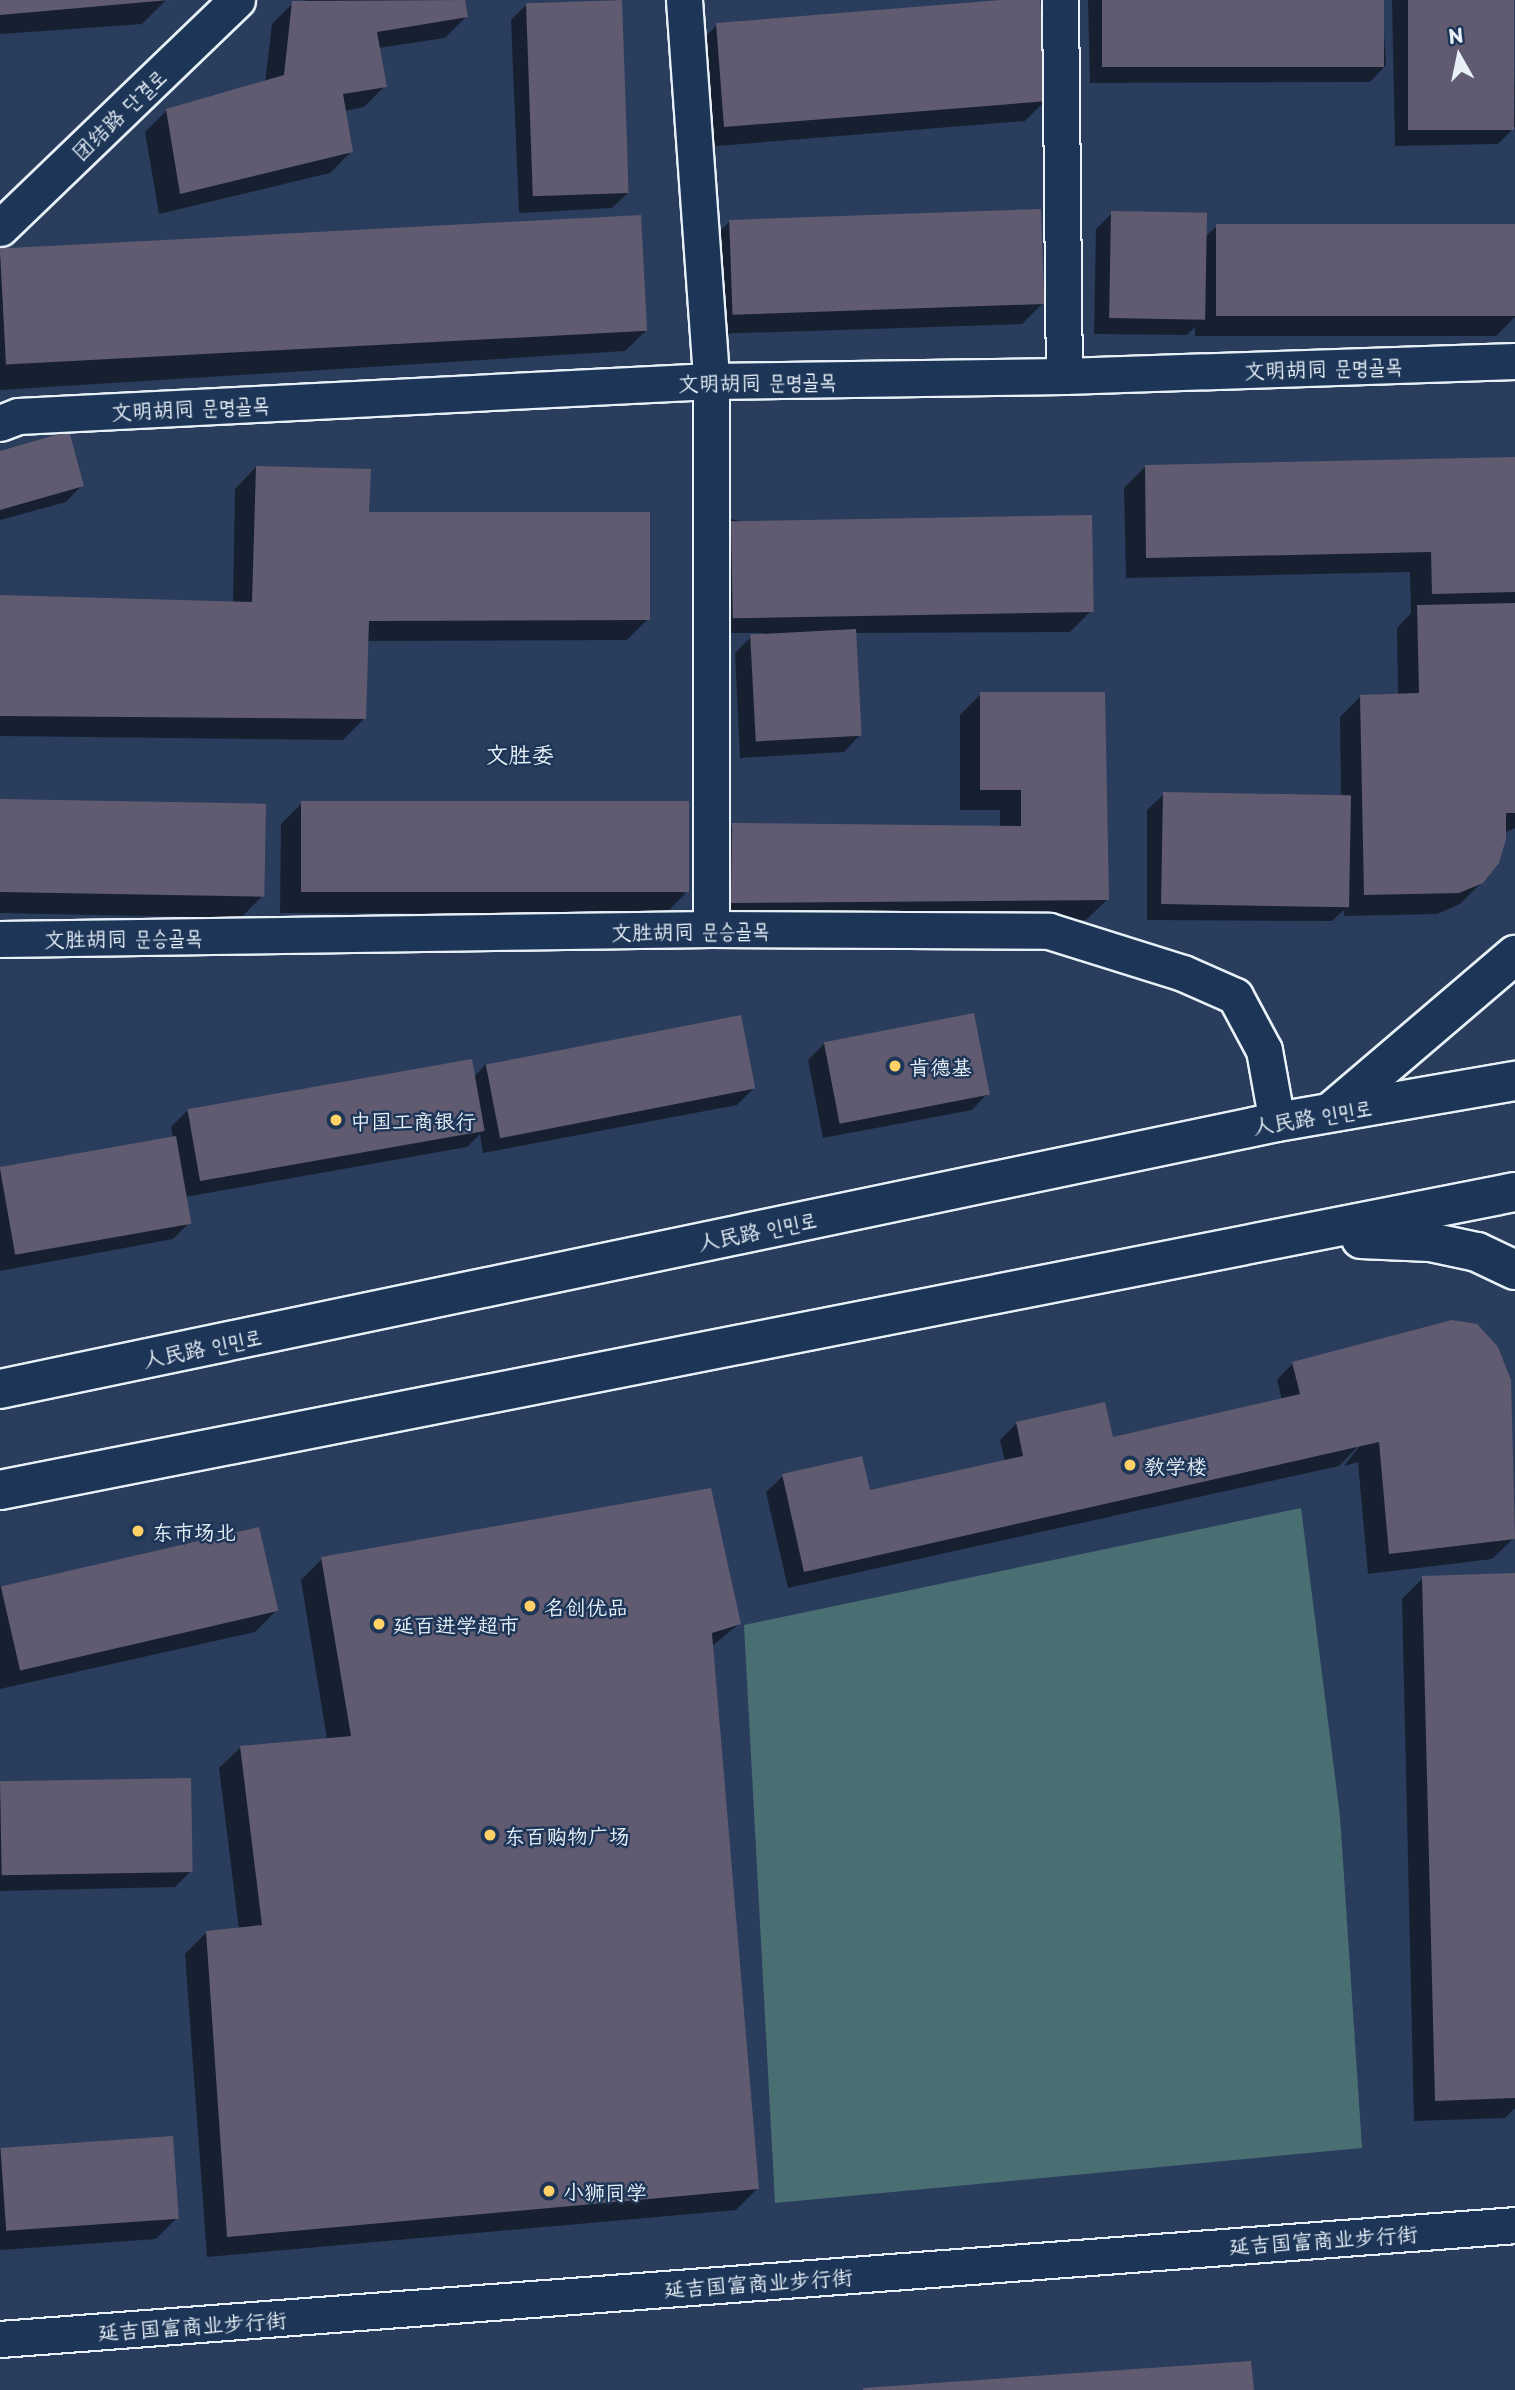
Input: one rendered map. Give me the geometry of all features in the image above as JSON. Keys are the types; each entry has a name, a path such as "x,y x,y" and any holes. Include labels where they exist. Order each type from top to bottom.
{"main road":[{"path":"1331,1112 1515,955"},
{"name":"人民路 인민로","path":"0,1389 1277,1122 1515,1081"},
{"path":"0,1490 1300,1237 1515,1192"},
{"path":"1300,1237 1430,1242 1477,1252 1515,1270"}],"street":[{"name":"团结路 단결로","path":"0,228 237,0"},
{"path":"684,0 710,381 711,929"},
{"path":"1060,0 1064,376"},
{"name":"文明胡同 문명골목","path":"0,423 19,415 710,381 1064,376 1515,361"},
{"name":"文胜胡同 문승골목","path":"0,939 711,929 1049,931 1183,973 1235,996 1264,1050 1277,1122"},
{"name":"延吉国富商业步行街","path":"0,2339 1515,2225"}],"green space":[{"path":"1301,1508 1340,1816 1362,2148 775,2203 744,1625"}],"building":[{"path":"0,0 169,0 0,15"},
{"path":"465,0 468,17 377,32 387,87 343,94 353,152 180,194 166,109 284,75 292,1"},
{"path":"622,0 629,193 533,196 526,3"},
{"path":"1001,0 1040,0 1048,101 724,127 716,23"},
{"path":"1102,0 1384,0 1384,67 1102,67"},
{"path":"1408,0 1514,0 1514,130 1408,130"},
{"path":"1041,209 1044,304 733,315 729,220"},
{"path":"1111,211 1207,213 1205,320 1109,318"},
{"path":"641,215 647,331 6,364 0,249"},
{"path":"1216,224 1515,224 1515,316 1216,316"},
{"path":"69,431 84,486 0,510 0,451"},
{"path":"1515,457 1515,592 1432,594 1431,552 1146,558 1145,465"},
{"path":"256,466 371,469 369,512 650,512 650,620 369,621 366,719 0,716 0,595 252,602"},
{"path":"1092,515 1094,612 733,618 731,521"},
{"path":"1515,603 1515,813 1506,813 1506,839 1499,863 1483,883 1459,893 1364,895 1360,695 1419,693 1417,605"},
{"path":"856,629 862,736 756,741 750,635"},
{"path":"980,692 1105,692 1109,900 731,903 732,823 1021,826 1021,790 980,790"},
{"path":"1163,792 1351,795 1349,907 1161,904"},
{"path":"0,799 266,804 264,897 0,892"},
{"path":"301,801 689,801 689,892 301,892"},
{"path":"974,1013 990,1094 840,1124 824,1042"},
{"path":"741,1015 755,1089 500,1138 486,1065"},
{"name":"中国工商银行","path":"472,1059 485,1131 200,1181 187,1109"},
{"path":"176,1136 191,1224 15,1255 0,1167"},
{"path":"1452,1320 1477,1324 1498,1347 1511,1380 1515,1539 1389,1554 1379,1442 804,1572 782,1474 862,1456 870,1490 1023,1456 1016,1422 1105,1402 1113,1437 1300,1394 1292,1362"},
{"name":"东百购物广场","path":"711,1488 741,1624 712,1633 759,2189 227,2237 206,1931 262,1925 240,1746 351,1736 321,1557"},
{"path":"259,1527 278,1611 20,1670 1,1587"},
{"path":"1515,1573 1515,2098 1435,2101 1422,1576"},
{"path":"191,1778 193,1872 2,1875 0,1781"},
{"path":"173,2136 179,2219 6,2231 0,2148"},
{"path":"1251,2361 1254,2390 863,2390 863,2388"}],"place":[{"name":"肯德基","path":"895,1066"},
{"name":"中国工商银行","path":"336,1120"},
{"name":"教学楼","path":"1130,1465"},
{"name":"东市场北","path":"138,1531"},
{"name":"名创优品","path":"530,1606"},
{"name":"延百进学超市","path":"379,1624"},
{"name":"东百购物广场","path":"490,1835"},
{"name":"小狮同学","path":"549,2191"}],"district":[{"name":"文胜委","path":"520,754"}]}
